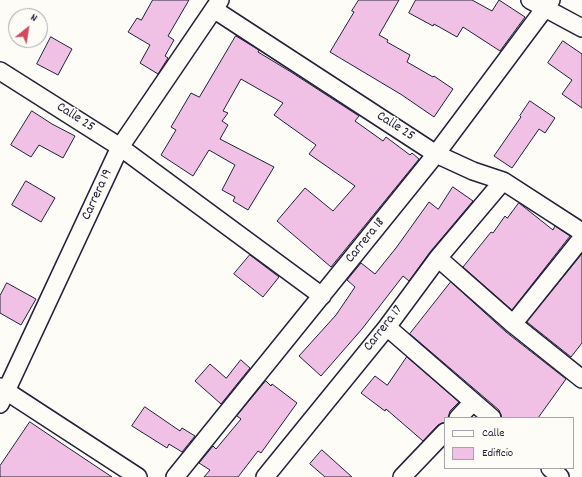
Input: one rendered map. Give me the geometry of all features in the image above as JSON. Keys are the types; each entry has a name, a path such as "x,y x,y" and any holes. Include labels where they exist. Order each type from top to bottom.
{"street":[{"path":"530,0 549,4 582,28"},
{"name":"Carrera 18","path":"175,477 436,154 549,4"},
{"name":"Calle 25","path":"218,5 436,154 473,171 503,182 582,232"},
{"name":"Carrera 19","path":"2,394 120,147 218,5"},
{"name":"Calle 25","path":"0,70 120,147 322,296"},
{"name":"Carrera 17","path":"264,477 386,327 438,258 503,182"},
{"path":"513,324 582,238"},
{"path":"438,258 513,324 582,378"},
{"path":"386,327 491,417"},
{"path":"2,394 138,477"},
{"path":"459,417 473,402"},
{"path":"402,477 444,433"}],"building":[{"path":"153,0 189,0 168,36 174,40 165,56 168,58 158,74 140,63 150,45 128,32 137,18 141,20"},
{"path":"359,0 399,0 379,35 388,40 387,42 410,55 407,62 433,77 434,76 453,89 434,117 402,95 330,52 354,12 352,11"},
{"path":"416,0 472,0 492,11 499,0 525,17 500,51 463,27 457,37 434,24 433,26 409,13"},
{"path":"236,36 259,50 258,52 359,116 355,121 383,141 386,137 410,155 412,153 419,159 331,267 277,221 305,188 333,211 355,186 309,154 316,145 274,115 283,103 241,79 223,111 228,113 222,121 228,125 220,139 274,167 248,210 233,201 235,197 222,190 235,165 209,150 193,176 161,155 176,130 171,127 191,93 199,97"},
{"path":"51,37 72,49 58,75 37,64 45,48 48,48 48,43"},
{"path":"563,41 582,54 582,108 562,94 572,80 548,63"},
{"path":"530,101 555,118 545,133 539,129 512,168 494,156 521,117 520,116"},
{"path":"32,111 75,136 63,158 39,145 31,157 11,145"},
{"path":"26,181 55,198 41,222 12,205"},
{"path":"453,187 473,201 430,252 409,281 403,276 362,329 321,376 299,356 336,315 355,287 347,280 361,263 375,274 396,248 429,202 438,209"},
{"path":"519,203 553,230 555,226 570,236 512,310 463,267 491,232 493,233 505,216 507,218"},
{"path":"582,254 582,343 571,357 527,322"},
{"path":"250,255 279,277 263,297 234,274"},
{"path":"451,282 506,332 566,379 539,417 502,417 499,410 410,334"},
{"path":"7,283 36,299 21,325 0,313 0,296"},
{"path":"407,357 459,402 450,411 448,417 444,417 444,422 438,425 423,441 386,409 385,411 361,393 375,376 387,385"},
{"path":"241,360 250,368 221,404 195,381 210,364 226,378"},
{"path":"266,381 297,403 261,453 258,451 238,477 204,477 210,470 199,463 213,446 216,449 241,419 237,416"},
{"path":"145,407 180,431 182,428 195,436 182,452 169,444 167,448 132,426"},
{"path":"30,422 112,477 0,477 0,466"},
{"path":"322,450 352,477 325,477 310,464"}]}
